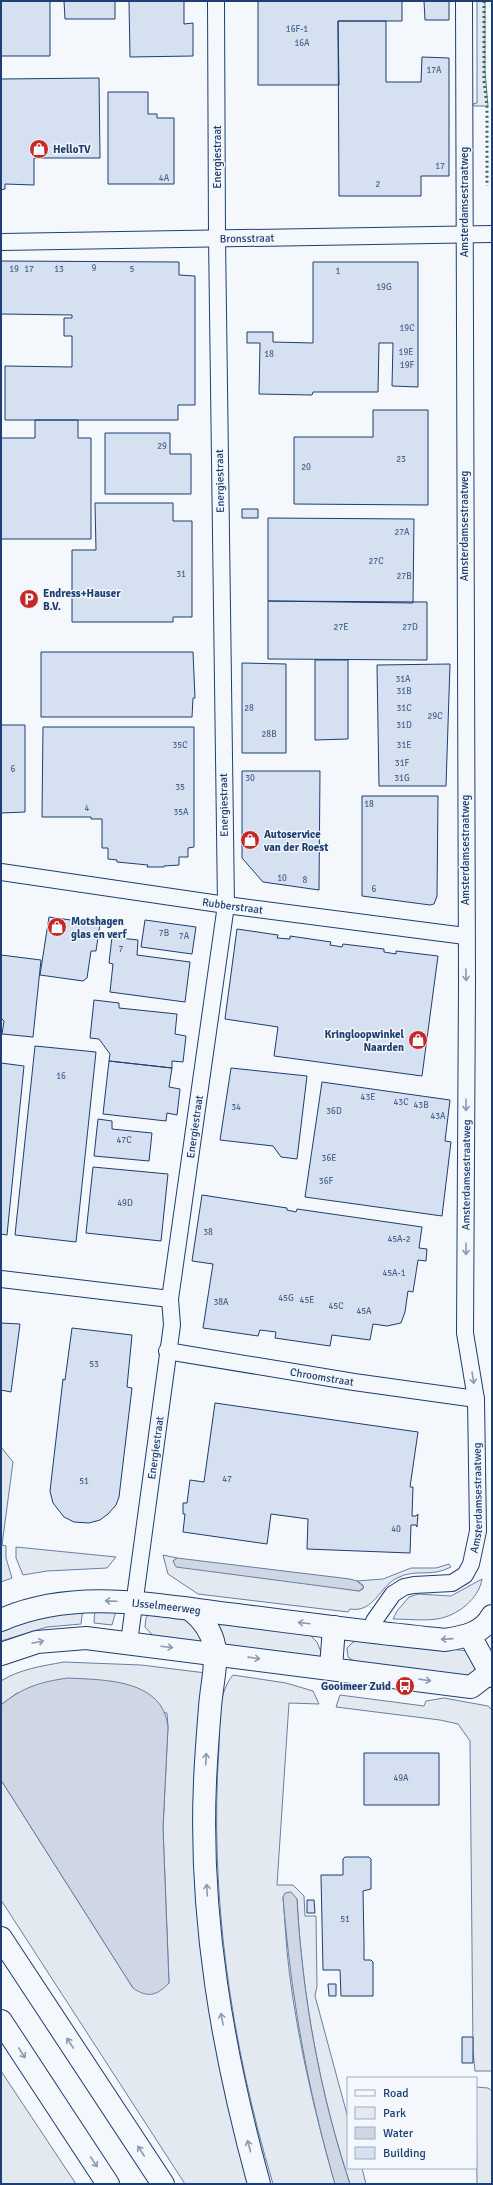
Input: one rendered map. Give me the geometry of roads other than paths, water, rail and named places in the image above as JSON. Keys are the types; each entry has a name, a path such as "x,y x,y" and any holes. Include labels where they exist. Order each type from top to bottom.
{"main road":[{"name":"IJsselmeerweg","path":"1,1620 35,1609 76,1601 136,1602 191,1610 445,1640 470,1636 489,1621 492,1616"},
{"path":"191,1610 208,1628 214,1640 216,1653 216,1672 210,1704 207,1739 205,1798 208,1899 218,2001 227,2052 243,2124 259,2184"},
{"path":"331,1668 334,1627"},
{"path":"1,1654 37,1642 58,1639 86,1638 129,1642 471,1686 492,1673 470,1636"},
{"path":"1,1938 163,2184"},
{"path":"1,2021 108,2184"}],"street":[{"name":"Energiestraat","path":"129,1642 136,1602 167,1351 172,1325 170,1299 226,905 217,237 216,1"},
{"name":"Amsterdamsestraatweg","path":"374,1632 374,1621 393,1594 404,1587 452,1583 465,1575 471,1564 478,1531 476,1399 465,1333 464,1"},
{"name":"Bronsstraat","path":"1,242 217,237 492,234"},
{"name":"Rubberstraat","path":"1,872 226,905 465,936"},
{"path":"1,1279 170,1299"},
{"name":"Chroomstraat","path":"167,1351 346,1381 476,1399"}],"water":[{"path":"177,1558 350,1579 357,1581 364,1587 359,1591 176,1567 173,1561"},
{"path":"68,1678 99,1680 130,1685 144,1691 155,1699 164,1711 168,1727 163,1828 169,1983 156,1993 147,1994 133,1988 1,1780 1,1705 32,1686"},
{"path":"291,1892 297,1899 303,1971 321,2080 339,2150 350,2184 335,2184 308,2077 286,1934 283,1897 285,1893"}],"place":[{"name":"HelloTV","path":"39,149"},
{"name":"Endress+Hauser B.V.","path":"29,599"},
{"name":"Autoservice van der Roest","path":"250,840"},
{"name":"Motshagen glas en verf","path":"57,927"},
{"name":"Kringloopwinkel Naarden","path":"418,1040"},
{"name":"Gooimeer Zuid","path":"405,1686"}]}
